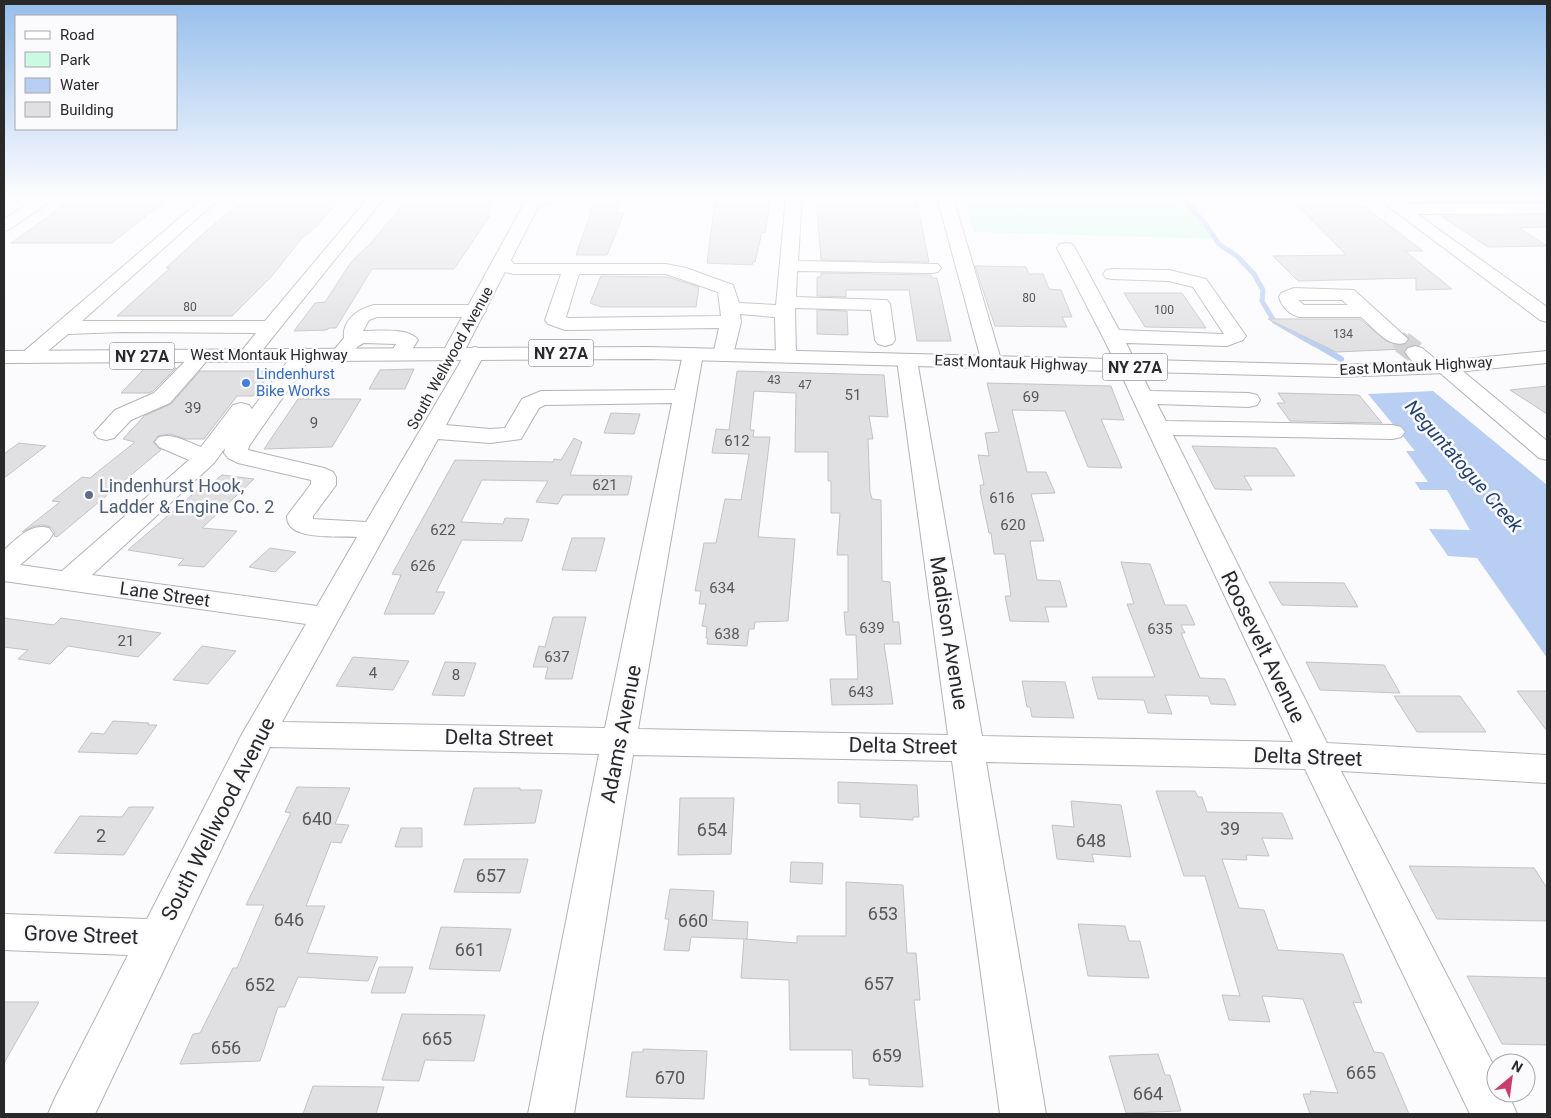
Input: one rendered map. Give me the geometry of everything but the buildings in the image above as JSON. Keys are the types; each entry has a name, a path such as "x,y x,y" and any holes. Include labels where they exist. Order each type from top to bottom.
{"street":[{"path":"29,357 152,249"},
{"path":"248,354 335,249"},
{"name":"South Wellwood Avenue","path":"71,1114 259,734 431,431 464,353 514,249"},
{"name":"South Wellwood Avenue","path":"375,530 374,508 387,473 464,353 476,312 508,265 523,249"},
{"path":"786,356 786,307 791,249"},
{"path":"960,249 992,363"},
{"name":"Roosevelt Avenue","path":"1067,249 1128,366 1316,756 1494,1114"},
{"path":"1456,249 1547,316"},
{"path":"508,265 666,269 680,272 726,290 731,300 731,315 723,355"},
{"path":"790,266 932,268"},
{"path":"572,268 555,320 565,324 731,315 761,309 786,307"},
{"path":"1112,274 1172,276 1194,280 1200,284 1236,336 1227,340 1112,336"},
{"name":"Madison Avenue","path":"786,307 880,304 896,350 966,748 1023,1114"},
{"path":"354,339 353,331 362,316 374,311 476,312"},
{"path":"1366,312 1398,339"},
{"path":"61,328 122,326 272,327"},
{"path":"340,354 354,339 364,337 402,338 408,340 400,354"},
{"name":"East Montauk Highway","path":"464,353 786,356 896,350 992,363 1337,371 1439,367 1546,358"},
{"path":"1415,352 1439,367 1547,453"},
{"name":"West Montauk Highway","path":"4,357 464,353"},
{"path":"303,354 237,446 236,453 247,458 315,473 324,477 323,485 300,516 301,523 312,526 375,530"},
{"name":"Adams Avenue","path":"551,1114 619,740 693,354"},
{"path":"106,433 123,415 162,398 202,355"},
{"path":"1228,368 1270,430"},
{"path":"431,431 490,436 513,434 530,404 541,398 685,396"},
{"path":"1142,398 1249,400"},
{"path":"68,581 206,458 243,409"},
{"path":"1157,428 1393,432"},
{"path":"1521,432 1547,430"},
{"path":"167,442 206,458"},
{"path":"4,564 40,534"},
{"name":"Lane Street","path":"4,572 326,617"},
{"name":"Delta Street","path":"259,734 1316,756 1547,769"},
{"name":"Grove Street","path":"4,932 158,938"}],"water":[{"path":"1433,391 1547,485 1547,658 1477,558 1448,556 1429,529 1470,530 1447,490 1420,490 1415,482 1428,482 1406,451 1415,451 1368,394"}],"waterway":[{"name":"Neguntatogue Creek","path":"1227,249 1237,256 1254,274 1263,290 1262,301 1274,321 1314,344"},
{"name":"Neguntatogue Creek","path":"1312,342 1341,359"}],"tunnel":[{"path":"1398,339 1404,344"},
{"path":"1402,342 1415,352"}],"place":[{"name":"Lindenhurst Bike Works","path":"246,383"},
{"name":"Lindenhurst Hook, Ladder & Engine Co. 2","path":"89,495"}]}
